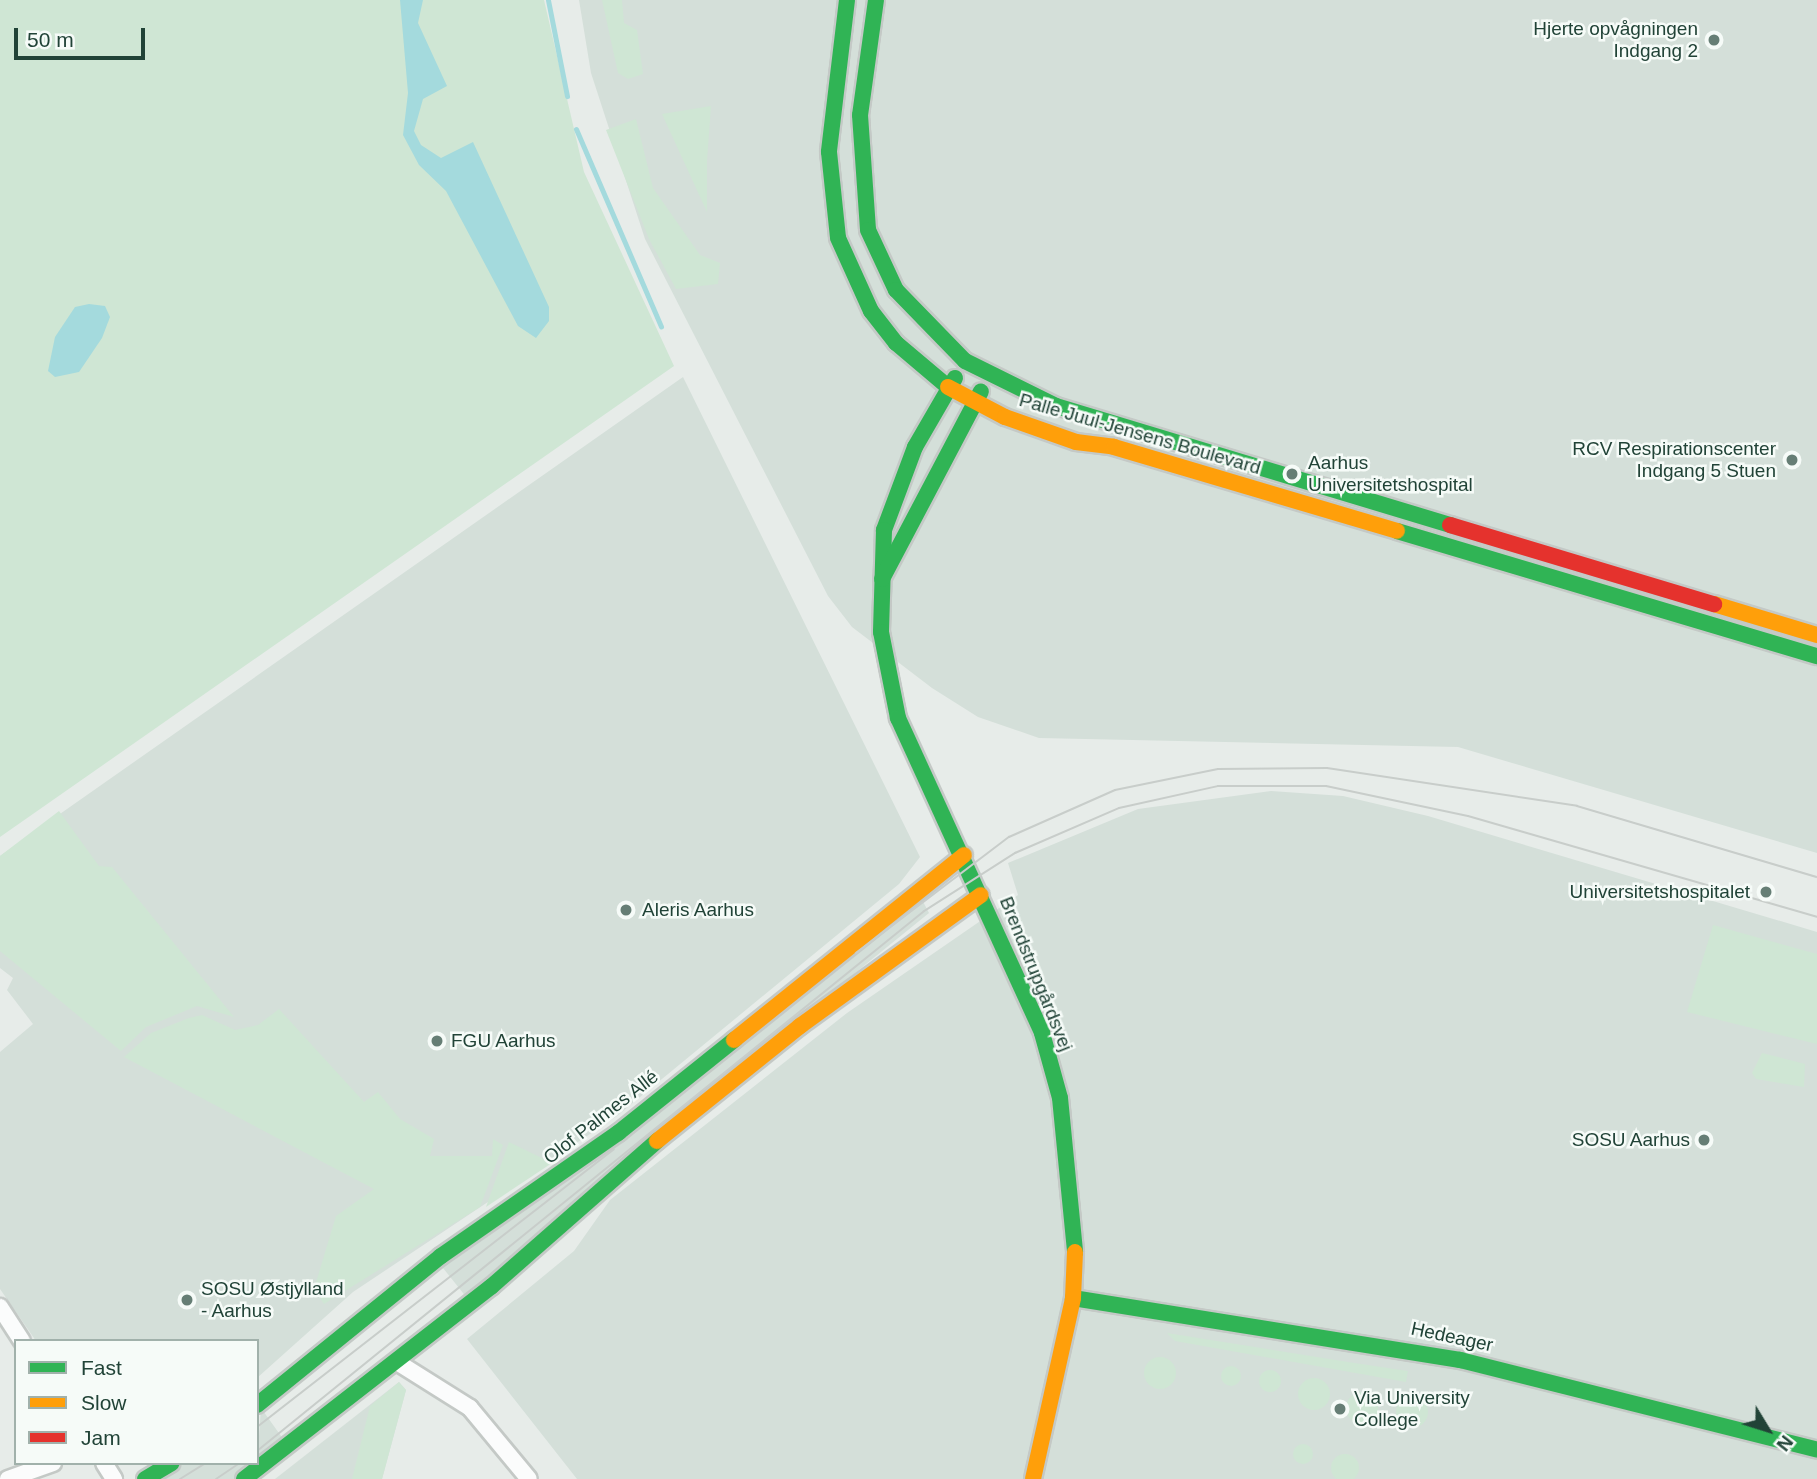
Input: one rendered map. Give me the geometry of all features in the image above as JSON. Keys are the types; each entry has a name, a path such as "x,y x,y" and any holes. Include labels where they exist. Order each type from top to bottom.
{"street":[{"name":"Palle Juul-Jensens Boulevard","path":"847,0 829,152 838,239 871,311 896,343 965,393 1076,442 1114,447 1817,656"},
{"name":"Palle Juul-Jensens Boulevard","path":"876,0 860,115 868,230 895,290 965,361 989,376 1056,406 1817,635"},
{"path":"965,361 965,393"},
{"path":"965,393 989,376"},
{"path":"965,393 1049,420 1162,439"},
{"name":"Brendstrupgårdsvej","path":"965,393 915,447 884,530 880,584 883,651 898,718 964,855 1042,1033 1060,1097 1075,1239 1073,1298 1033,1479"},
{"name":"Brendstrupgårdsvej","path":"880,584 965,393"},
{"name":"Olof Palmes Allé","path":"259,1403 441,1256 618,1133 964,855"},
{"path":"244,1479 397,1362 596,1190 800,1026 981,895"},
{"name":"Hedeager","path":"1073,1298 1460,1360 1817,1450"},
{"path":"0,1307 21,1339"},
{"path":"397,1362 470,1408 528,1479"},
{"path":"8,1479 47,1465"},
{"path":"145,1479 169,1465"}],"shaded area":[{"name":"Aarhus Universitetshospital","path":"579,0 1817,0 1817,853 1458,747 1039,738 978,717 932,688 852,627 828,596 645,239 591,73"},
{"path":"683,377 920,857 899,884 617,1116 353,1292 259,1376 259,1339 35,1339 0,1289 0,1052 33,1024 7,990 13,978 0,968 0,856"},
{"path":"1271,791 1343,796 1428,816 1817,932 1817,1479 577,1479 467,1339 574,1251 610,1200 847,1013 1018,895 1008,863 1138,809"},
{"path":"919,894 929,913 595,1184 467,1298 439,1263"},
{"path":"399,1382 406,1390 382,1479 275,1479"},
{"path":"261,1408 286,1443 259,1462"},
{"path":"178,1465 255,1465 234,1479 155,1479"}],"green space":[{"path":"0,0 544,0 584,172 674,366 0,837"},
{"path":"602,0 622,0 624,23 637,30 643,74 628,79 618,73"},
{"path":"711,106 707,161 707,212 662,114"},
{"path":"636,119 653,188 700,255 720,263 718,284 676,289 649,239 606,130"},
{"path":"59,811 99,866 112,867 234,1017 197,1006 146,1027 121,1051 0,951 0,856"},
{"path":"1713,925 1817,954 1817,1044 1687,1012"},
{"path":"279,1009 364,1102 378,1092 400,1119 434,1139 430,1156 492,1156 493,1139 503,1145 480,1207 324,1304 314,1289 336,1216 374,1189 124,1057 151,1033 189,1018 202,1015 235,1030 258,1025"},
{"path":"1762,1053 1805,1064 1804,1087 1756,1079 1752,1073"},
{"path":"509,1142 552,1163 486,1207"},
{"path":"1167,1333 1408,1371 1406,1382 1175,1341"},
{"path":"1160,1357 1171,1362 1176,1373 1171,1384 1160,1389 1149,1384 1144,1373 1149,1362"},
{"path":"1231,1366 1238,1369 1241,1376 1238,1383 1231,1386 1224,1383 1221,1376 1224,1369"},
{"path":"1270,1370 1280,1377 1281,1381 1274,1391 1270,1392 1260,1385 1259,1381 1266,1371"},
{"path":"1314,1378 1325,1383 1330,1394 1325,1405 1314,1410 1303,1405 1298,1394 1303,1383"},
{"path":"399,1382 406,1390 382,1479 352,1479 370,1406"},
{"path":"1362,1392 1373,1397 1378,1408 1373,1419 1362,1424 1351,1419 1346,1408 1351,1397"},
{"path":"1412,1396 1423,1401 1428,1412 1423,1423 1412,1428 1401,1423 1396,1412 1401,1401"},
{"path":"1299,1444 1307,1444 1313,1454 1307,1464 1299,1464 1293,1458 1293,1450"},
{"path":"1340,1455 1350,1455 1358,1463 1358,1473 1352,1480 1338,1480 1332,1473 1332,1463"}],"water":[{"path":"400,0 423,0 418,23 447,86 423,99 414,131 421,145 441,158 473,142 549,307 549,321 536,338 518,326 446,191 419,165 403,135 408,93"},
{"path":"89,304 105,306 110,317 102,338 79,372 55,377 48,371 55,337 75,307"}],"waterway":[{"path":"548,0 567,96"},
{"path":"576,129 661,326"}],"tram line":[{"path":"856,953 1009,837 1115,790 1218,769 1327,768 1577,806 1817,877"},
{"path":"259,1449 924,911 1015,853 1119,808 1218,786 1326,786 1468,816 1817,917"},
{"path":"259,1425 614,1149"},
{"path":"180,1479 203,1465"},
{"path":"216,1479 237,1465"}],"traffic: fast":[{"path":"847,0 829,152 838,238 871,311 896,343 948,387"},
{"path":"876,0 860,115 868,230 896,290 965,361 1056,406 1450,525"},
{"path":"955,378 915,447 884,530 881,632 898,718 1042,1033 1060,1098 1075,1252"},
{"path":"882,579 981,391"},
{"path":"1397,531 1817,656"},
{"path":"259,1403 441,1256 618,1133 734,1040"},
{"path":"244,1479 492,1286 657,1141"},
{"path":"1073,1298 1460,1360 1817,1450"},
{"path":"145,1479 169,1465"}],"traffic: slow":[{"path":"948,387 1005,417 1076,442 1114,447 1397,531"},
{"path":"1714,604 1817,635"},
{"path":"734,1040 964,855"},
{"path":"657,1141 800,1026 981,895"},
{"path":"1033,1479 1073,1298 1075,1252"}],"traffic: jam":[{"path":"1450,525 1714,604"}],"place":[{"name":"Hjerte opvågningen Indgang 2","path":"1714,40"},
{"name":"RCV Respirationscenter Indgang 5 Stuen","path":"1792,460"},
{"name":"Aarhus Universitetshospital","path":"1292,474"},
{"name":"Universitetshospitalet","path":"1766,892"},
{"name":"Aleris Aarhus","path":"626,910"},
{"name":"FGU Aarhus","path":"437,1041"},
{"name":"SOSU Aarhus","path":"1704,1140"},
{"name":"SOSU Østjylland - Aarhus","path":"187,1300"},
{"name":"Via University College","path":"1340,1409"}]}
